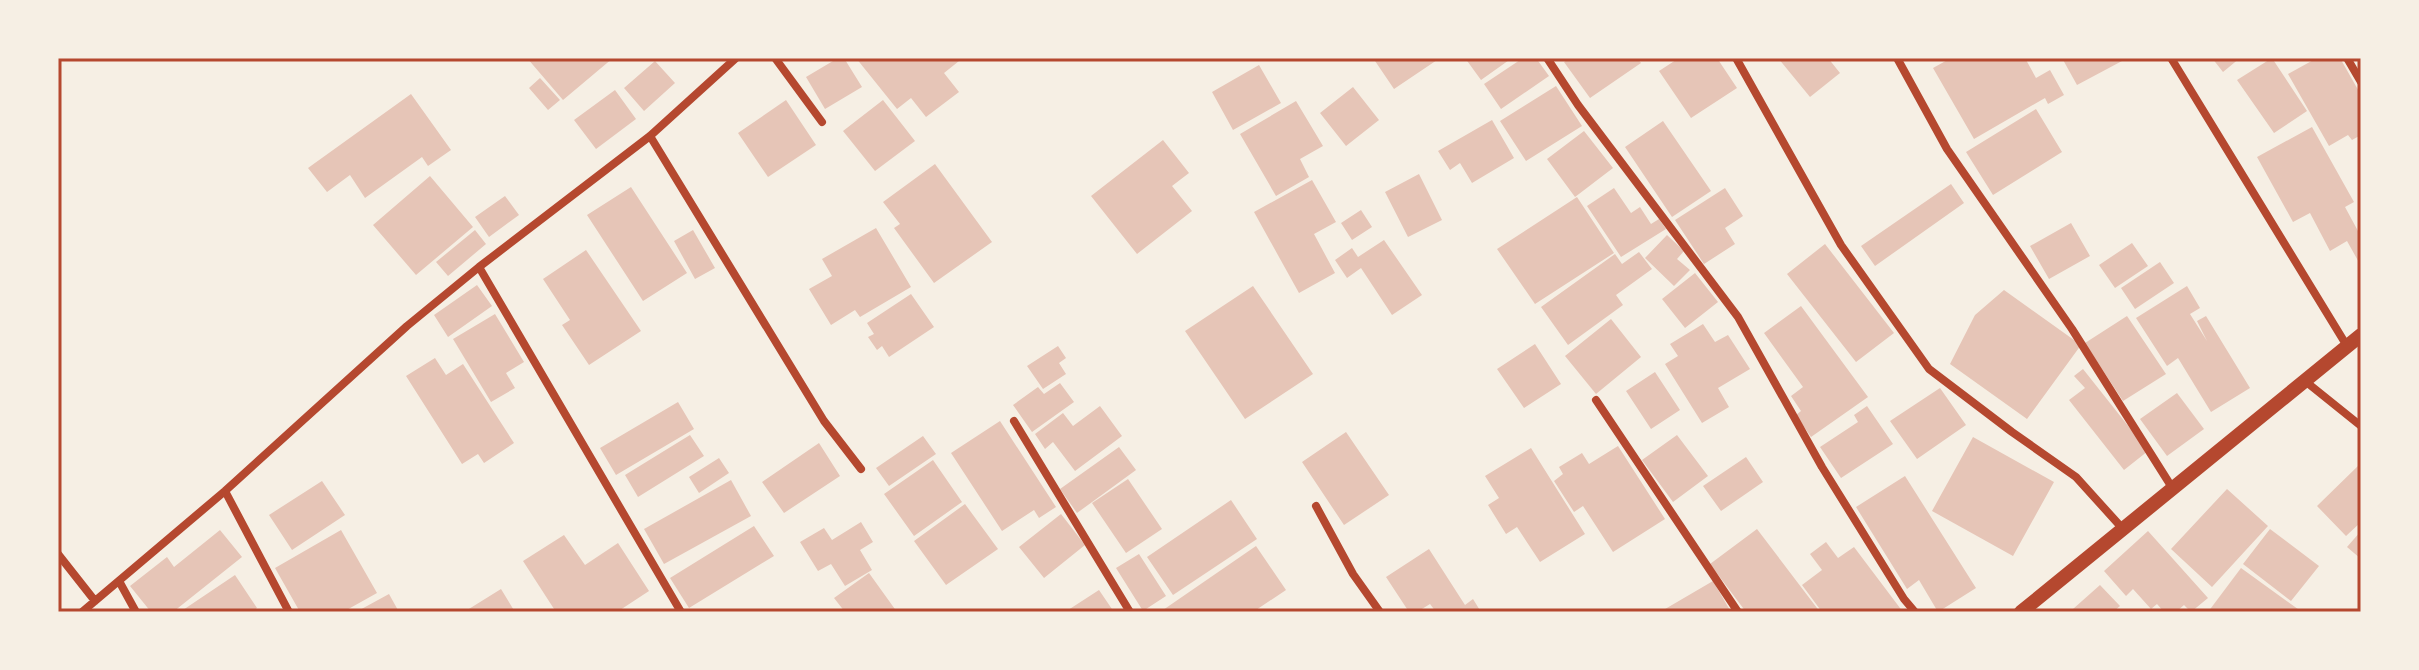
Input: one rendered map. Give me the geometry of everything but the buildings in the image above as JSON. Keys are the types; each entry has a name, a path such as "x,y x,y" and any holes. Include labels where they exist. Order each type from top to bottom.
{"street":[{"path":"82,612 225,491 407,326 650,136 736,58"},
{"path":"775,58 822,122"},
{"path":"1547,58 1578,105 1738,317 1822,467 1915,612"},
{"path":"1736,58 1841,245 1929,369 2076,477 2123,529"},
{"path":"1897,58 1947,149 2072,329 2173,489"},
{"path":"2171,58 2347,346"},
{"path":"2347,58 2361,82"},
{"path":"650,136 824,421 861,469"},
{"path":"479,267 681,612"},
{"path":"2021,612 2361,335"},
{"path":"2305,381 2361,426"},
{"path":"1596,400 1738,612"},
{"path":"1014,421 1130,612"},
{"path":"225,491 289,612"},
{"path":"1316,506 1353,574 1380,612"},
{"path":"58,554 95,601"},
{"path":"119,581 136,612"}]}
